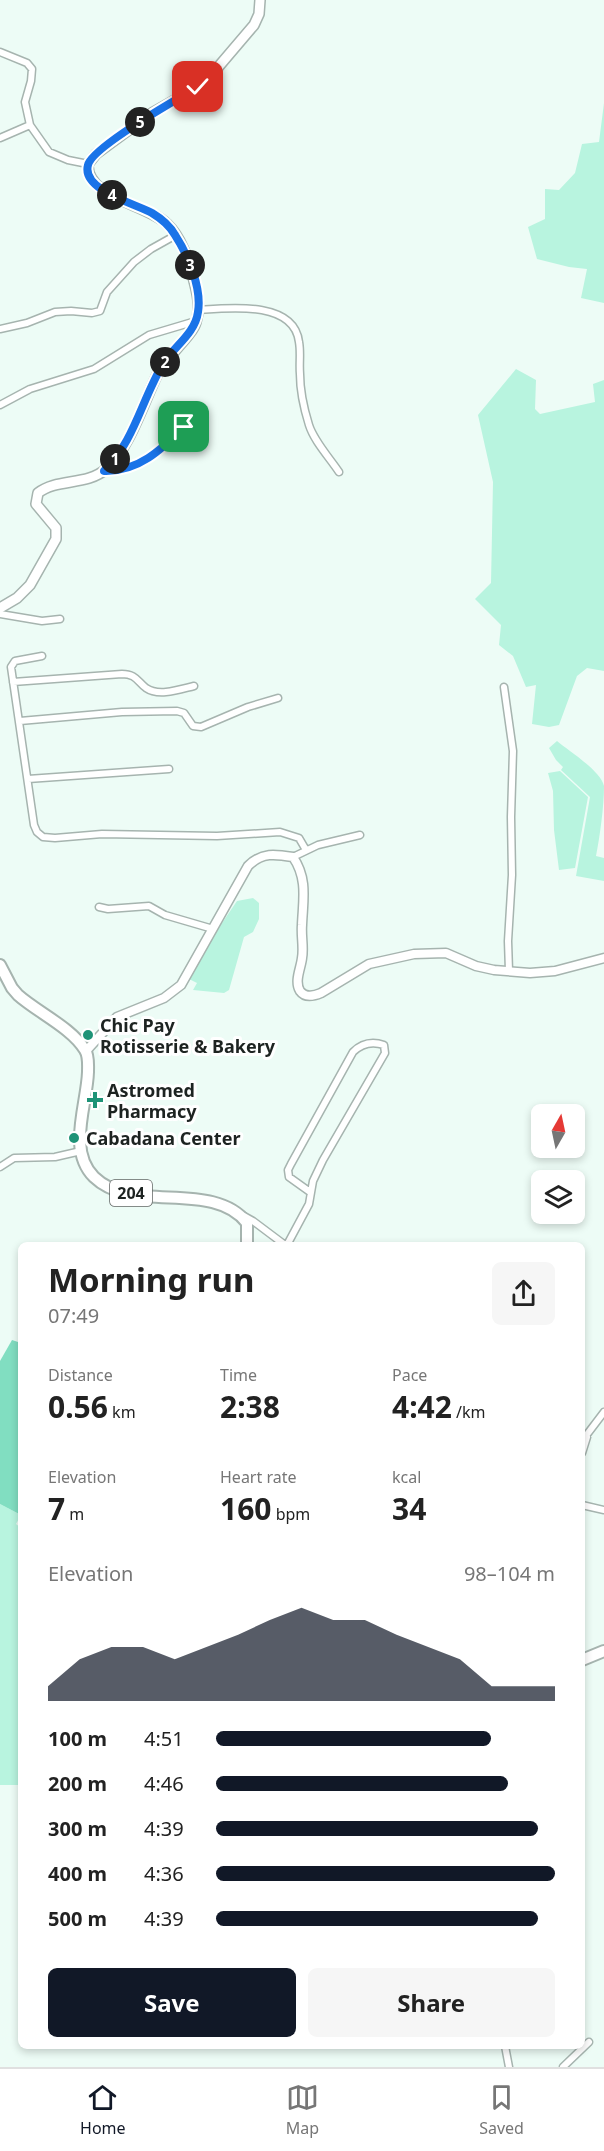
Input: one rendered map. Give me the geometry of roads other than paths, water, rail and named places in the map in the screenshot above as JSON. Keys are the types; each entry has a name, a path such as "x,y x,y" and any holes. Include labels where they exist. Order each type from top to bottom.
{"highway":[{"path":"0,965 18,995 66,1030 86,1051"},
{"name":"204","path":"86,1051 87,1083 81,1128 81,1151 88,1170 110,1188 144,1195 223,1205 240,1215"},
{"path":"240,1215 247,1223 247,1242"},
{"path":"585,1659 604,1651"}],"main road":[{"path":"0,608 17,598 30,585 56,539 56,528 36,504 38,493 47,488 92,478 104,471 115,459 163,364 194,327 199,310 192,271 176,235 160,218 95,185 88,175 88,164 96,154 153,112 198,87 218,68 254,26 259,14 260,0"}],"street":[{"path":"0,52 27,63 32,69 25,102 30,125 49,152 68,160 88,164"},
{"path":"0,138 30,125"},
{"path":"0,329 27,323 55,312 71,310 92,313 100,311 107,292 134,262 150,249 176,235"},
{"path":"199,310 239,308 269,311 283,317 294,328 299,341 301,389 309,427 339,472"},
{"path":"0,405 30,389 94,369 149,335 196,321"},
{"path":"104,471 125,470 141,463 184,427"},
{"path":"0,614 42,621 60,619"},
{"path":"42,656 12,663 11,667 34,825 43,837 117,833 217,836 280,832 299,838 306,850"},
{"path":"13,682 129,674 153,690 168,691 194,686"},
{"path":"504,687 513,751 509,971"},
{"path":"20,721 122,712 177,711 184,713 193,726 201,727 248,706 278,698"},
{"path":"28,778 170,769"},
{"path":"86,1051 117,1017 164,998 181,985 248,866 255,859 265,855 293,857 331,841 360,835"},
{"path":"293,857 298,865 305,891 302,926 303,951 297,982 299,990 304,995 313,996 321,993 369,964 414,954 446,953 476,966 494,970 542,973 604,958"},
{"path":"99,907 108,909 149,906 165,915 213,929"},
{"path":"288,1242 309,1204 313,1181 323,1160 382,1059 386,1050 384,1045 369,1043 353,1052 291,1164 288,1170 289,1177 310,1192"},
{"path":"0,1167 14,1158 55,1156 81,1151"},
{"path":"240,1215 253,1221 282,1242"},
{"path":"585,1441 604,1412"},
{"path":"585,1505 604,1510"},
{"path":"585,2046 589,2042"},
{"path":"506,2049 509,2067"},
{"path":"563,2067 582,2049"}],"place":[{"name":"Chic Pay Rotisserie & Bakery","path":"88,1035"},
{"name":"Astromed Pharmacy","path":"95,1100"},
{"name":"Cabadana Center","path":"74,1138"}]}
